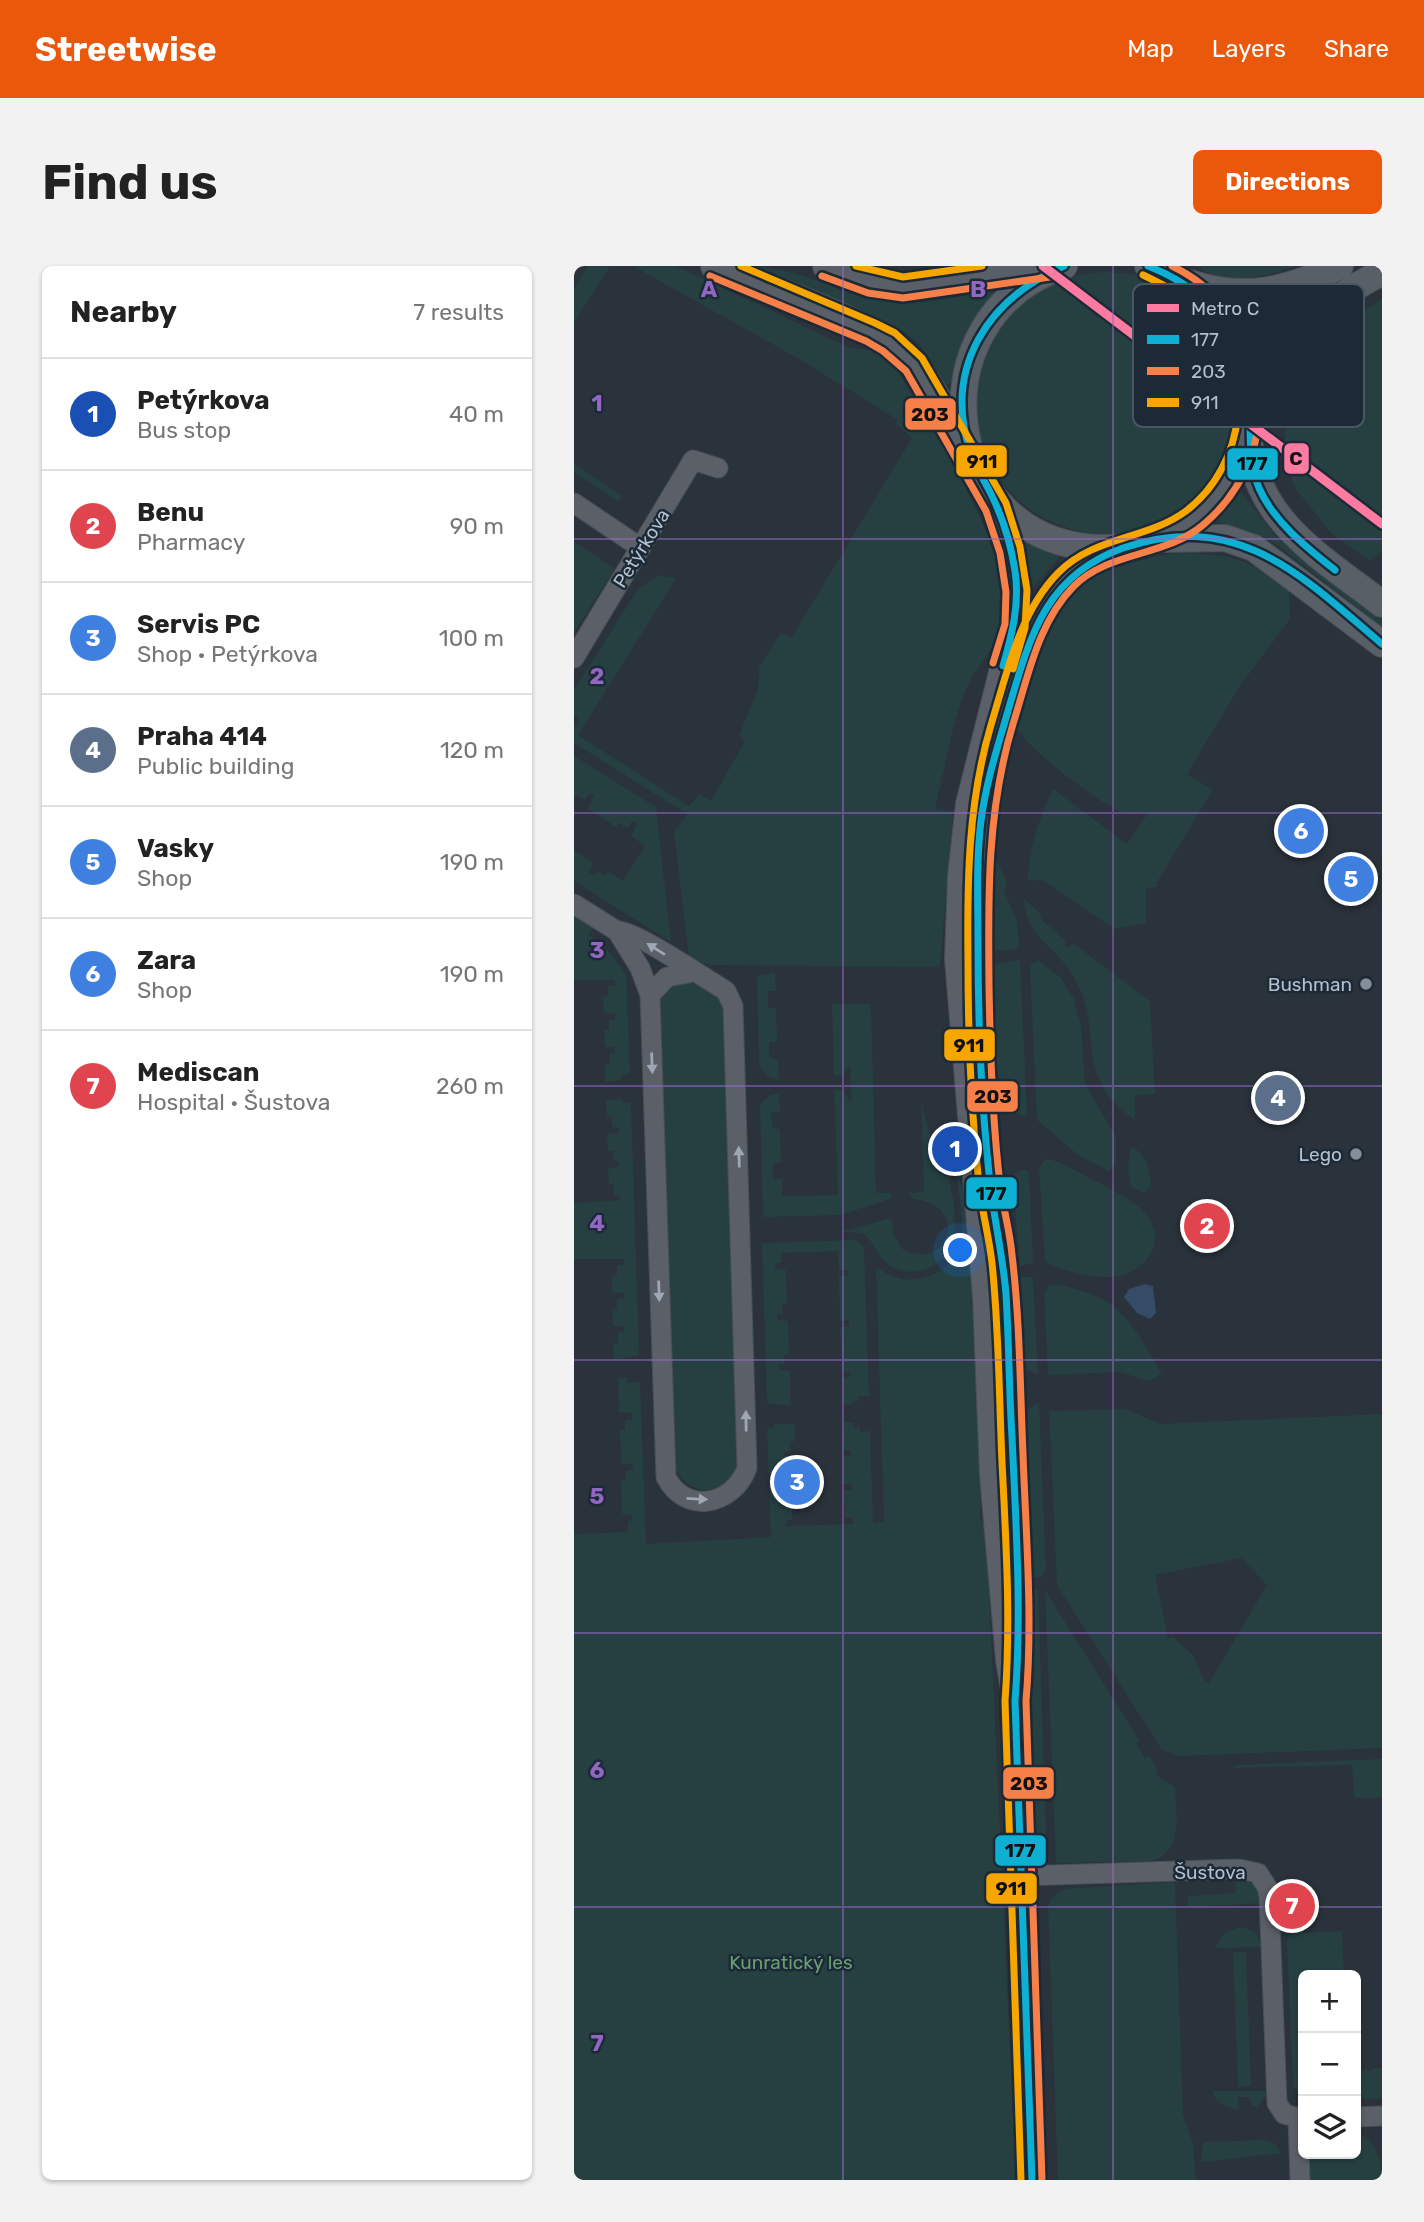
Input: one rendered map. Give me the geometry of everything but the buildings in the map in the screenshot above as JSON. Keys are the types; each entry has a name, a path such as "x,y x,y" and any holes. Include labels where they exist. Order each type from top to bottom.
{"main road":[{"path":"715,266 870,332 904,353 923,376 982,478 1015,516 1048,536 1097,548 1199,536 1247,544 1303,581 1382,644"},
{"path":"826,266 871,283 903,288 1056,266"},
{"path":"982,478 968,445 962,410 963,383 974,345 992,316 1010,296 1035,278 1065,266"},
{"path":"1296,284 1340,266"},
{"path":"1159,270 1200,284"},
{"path":"1159,270 1182,284"},
{"path":"1360,284 1382,272"},
{"path":"1141,544 1188,523 1216,498 1236,468 1248,427"},
{"path":"1249,427 1254,473 1278,518 1334,569 1382,604"}],"street":[{"name":"Petýrkova","path":"574,658 693,460 718,468"},
{"path":"982,478 1010,550 1017,609 968,804 960,876 957,960 985,1297 992,1475 1000,1584 1015,1701 1032,2180"},
{"path":"574,503 641,548"},
{"path":"1015,1701 1019,1660 1020,1584 1004,1271 991,1191 978,1034 981,820 1020,667 1043,611 1058,588 1074,572 1102,555 1141,544"},
{"path":"574,904 617,931 640,968 650,995 666,1477 673,1489 687,1499 719,1499 738,1487 747,1468 734,1018 731,998 726,990 639,937 624,929 617,931"},
{"path":"650,995 667,977 694,972"},
{"name":"Šustova","path":"1021,1876 1239,1869 1258,1873 1269,1896 1277,2103 1283,2113 1298,2118"},
{"path":"1361,2117 1382,2116"},
{"path":"1300,2159 1300,2180"}],"green space":[{"path":"588,266 610,266 574,323 574,289"},
{"path":"633,266 676,266 848,347 873,351 895,366 969,494 986,532 998,567 1004,600 1001,629 966,689 952,733 935,808 953,812 940,967 710,965 689,958 674,832 687,814 574,743 574,728 579,719 574,715 574,690 638,589 658,575 674,578 676,579 578,735 689,806 700,794 711,801 745,741 739,735 758,689 759,667 781,633 792,637 912,438 896,424 898,420 801,360"},
{"path":"749,266 781,270 888,302 933,301 992,290 995,295 984,311 954,381 946,385 919,343 889,323"},
{"path":"1196,266 1296,266 1272,274 1233,278 1220,276"},
{"path":"1107,272 1133,274 1162,284 1133,284 1133,427 1236,427 1223,465 1200,496 1180,512 1169,519 1133,532 1081,532 1045,519 1014,496 998,476 991,465 978,429 978,377 991,341 1014,310 1034,294 1057,282 1081,274"},
{"path":"1382,299 1382,551 1370,561 1330,532 1296,489 1286,466 1285,427 1364,427 1364,311"},
{"path":"574,464 622,496 618,501 574,472"},
{"path":"1240,491 1278,539 1382,620 1382,627 1275,543 1216,521"},
{"path":"574,541 615,569 574,632"},
{"path":"1025,541 1058,554 1059,558 1029,592"},
{"path":"1172,553 1221,556 1261,570 1289,591 1290,619 1240,686 1187,774 1213,790 1157,882 1157,887 1146,888 1146,923 1114,929 1044,881 1028,880 1036,833 1053,789 1127,844 1148,813 1121,812 1062,773 1021,733 1016,724 1015,711 1033,653 1053,614 1072,588 1107,569"},
{"path":"574,756 656,807 671,942 574,881 574,850 593,863 589,873 594,875 597,871 605,876 608,872 623,881 645,846 631,836 637,823 632,821 628,828 619,823 616,827 588,809 594,796 590,793 585,800 576,795 574,799"},
{"path":"987,844 1007,881 1004,891 1017,921 1019,946 1013,950 985,950"},
{"path":"1024,898 1042,916 1041,919 1066,941 1064,945 1068,948 1073,943 1150,1001 1155,1094 1135,1095 1135,1120 1114,1102 1102,1085 1095,1067 1082,994 1064,963 1035,932 1026,912"},
{"path":"574,915 593,927 589,934 606,948 626,974 630,1074 622,1074 622,1080 605,1082 605,1064 610,1064 610,1054 615,1053 615,1047 605,1047 604,1030 609,1030 609,1020 615,1020 615,1014 604,1013 603,997 608,996 608,986 615,986 615,980 574,980"},
{"path":"1020,960 1025,1117 1009,1110 1005,1105 991,1041 991,965"},
{"path":"1038,960 1061,978 1074,999 1081,1027 1085,1084 1116,1137 1116,1164 1109,1171 1078,1155 1037,1120 1030,970 1031,964"},
{"path":"775,973 776,991 768,991 768,1008 776,1008 777,1042 769,1042 769,1058 778,1059 779,1079 770,1078 759,1066 757,976"},
{"path":"691,980 724,1002 743,1457 728,1481 718,1488 708,1490 688,1484 671,1461 655,999 662,987"},
{"path":"832,1004 871,1004 876,1193 892,1193 890,1199 840,1215 763,1217 760,1104 771,1095 779,1094 780,1112 771,1112 772,1128 780,1129 781,1163 773,1163 773,1179 782,1179 782,1196 838,1195 834,1090 842,1090 851,1102 850,1065 842,1076 834,1075"},
{"path":"623,1099 623,1103 631,1103 639,1355 614,1360 613,1343 618,1343 618,1333 624,1332 624,1326 613,1326 612,1309 617,1309 617,1299 624,1298 624,1293 612,1292 612,1276 617,1275 617,1265 624,1265 624,1259 574,1259 574,1203 620,1200 619,1195 614,1195 614,1185 609,1184 608,1169 619,1167 619,1161 613,1161 613,1151 608,1151 607,1134 619,1133 619,1127 612,1127 612,1117 607,1117 606,1100"},
{"path":"921,1102 939,1165 946,1164 955,1224 948,1251 939,1262 926,1269 908,1272 886,1263 863,1233 841,1232 891,1218 894,1235 902,1249 919,1254 932,1252 942,1245 947,1235 947,1223 942,1212 931,1203 913,1199 908,1193 924,1192"},
{"path":"1130,1147 1140,1153 1149,1169 1151,1187 1144,1193 1131,1187 1128,1170"},
{"path":"1046,1159 1065,1165 1116,1192 1144,1212 1153,1226 1155,1242 1144,1263 1121,1276 1099,1277 1074,1273 1045,1262 1039,1167"},
{"path":"1025,1169 1029,1172 1033,1263 1020,1266 1013,1182 1015,1173"},
{"name":"Kunratický les","path":"956,1171 968,1204 975,1300 970,1302 977,1326 984,1379 980,1517 986,1527 1016,2180 574,2180 574,1534 628,1532 628,1521 633,1521 632,1515 622,1514 621,1481 626,1480 626,1471 633,1470 632,1464 621,1463 620,1430 625,1430 625,1420 632,1420 632,1413 619,1412 618,1378 626,1378 627,1383 640,1382 646,1544 771,1537 767,1429 774,1428 774,1424 795,1424 795,1441 790,1442 790,1452 784,1453 785,1458 796,1459 796,1475 791,1476 791,1486 785,1486 785,1492 797,1493 797,1509 792,1509 792,1520 786,1520 786,1526 853,1524 853,1518 845,1518 844,1490 852,1490 852,1484 843,1484 843,1457 851,1456 851,1450 842,1450 844,1422 853,1423 853,1428 860,1427 860,1432 870,1431 873,1523 884,1522 876,1267 894,1277 912,1280 942,1270 953,1260 962,1233"},
{"path":"856,1240 864,1247 869,1396 859,1396 859,1401 853,1401 852,1405 843,1404 842,1378 850,1377 851,1372 842,1371 840,1327 849,1326 849,1320 840,1321 839,1276 848,1275 847,1270 839,1270 838,1251 781,1253 781,1263 775,1263 775,1269 786,1270 787,1303 782,1304 783,1314 777,1314 777,1320 788,1321 789,1354 784,1354 784,1365 779,1365 779,1370 790,1371 790,1406 767,1403 762,1243"},
{"path":"1012,1277 1033,1277 1038,1375 1019,1365"},
{"path":"1050,1285 1082,1291 1109,1304 1130,1324 1162,1374 1148,1381 1120,1372 1048,1375 1044,1293"},
{"path":"1039,1402 1046,1569 1042,1577 1026,1578 1022,1413"},
{"path":"1125,1409 1160,1424 1382,1414 1382,1748 1179,1756 1162,1750 1057,1585 1049,1411","holes":["1241,1558 1267,1585 1209,1683 1205,1681 1193,1655 1173,1637 1168,1638 1155,1575"]},
{"path":"1025,1589 1038,1589 1047,1862 1033,1845"},
{"path":"1045,1590 1139,1740 1136,1743 1145,1758 1149,1756 1157,1768 1157,1776 1175,1787 1177,1819 1174,1840 1162,1856 1152,1861 1056,1863"},
{"path":"1382,1759 1382,1798 1354,1798 1352,1765 1233,1768 1236,1765"},
{"path":"1236,1879 1255,1884 1263,1903 1188,1907 1188,1896 1236,1893"},
{"path":"1175,1882 1183,2114 1193,2143 1196,2180 1058,2180 1048,1906 1051,1898 1063,1889"},
{"path":"1242,1927 1255,1932 1263,1947 1215,1948 1225,1934"},
{"path":"1342,1931 1344,1970 1298,1970 1298,2092 1293,2085 1287,1939 1291,1933"},
{"path":"1233,1952 1246,1952 1251,2086 1238,2087"},
{"path":"1373,2068 1382,2068 1382,2098 1361,2099 1361,2069 1372,2071"},
{"path":"1213,2091 1269,2091 1257,2108 1251,2104 1250,2097 1238,2097 1239,2110 1219,2102"},
{"path":"1361,2134 1377,2151 1382,2180 1309,2180 1310,2159 1361,2159"},
{"path":"1264,2140 1274,2143 1281,2153 1201,2162 1203,2142"}],"water":[{"path":"1145,1284 1153,1286 1156,1313 1150,1319 1137,1313 1124,1297 1129,1289"}],"metro line":[{"name":"C","path":"1043,266 1133,334"},
{"name":"C","path":"1255,427 1382,524"}],"transit line":[{"name":"911","path":"741,266 895,333 922,358 1006,503 1020,547 1027,590 1025,628 1013,669"},
{"name":"911","path":"856,266 903,277 982,266"},
{"name":"177","path":"1003,666 1016,607 1015,571 999,512 970,451 963,420 963,391 968,364 978,339 994,317 1013,297 1064,266"},
{"name":"177","path":"1148,266 1182,284"},
{"name":"203","path":"1172,266 1200,284"},
{"name":"911","path":"1143,275 1161,284"},
{"name":"203","path":"710,276 866,341 883,351 906,371 986,511 1000,553 1006,592 1005,624 993,663"},
{"name":"203","path":"822,276 868,293 903,298 1057,276"},
{"name":"911","path":"1021,2180 1005,1701 1008,1611 997,1338 991,1253 979,1185 970,1073 968,931 973,813 991,725 1016,644 1033,606 1058,573 1072,561 1104,545 1155,528 1186,511 1206,492 1222,469 1236,427"},
{"name":"177","path":"1250,427 1255,477 1265,500 1282,523 1335,570"},
{"name":"203","path":"1042,2180 1026,1701 1029,1609 1017,1305 995,1134 990,1034 989,885 998,788 1004,756 1029,669 1051,616 1062,600 1074,586 1104,566 1172,543 1203,525 1231,495 1249,461 1258,427"},
{"name":"177","path":"1032,2180 1015,1701 1018,1569 1007,1312 987,1152 979,1032 978,866 986,791 1026,653 1046,610 1059,591 1076,574 1123,548 1164,538 1201,537 1234,543 1295,573 1382,644"}],"place":[{"name":"Zara","path":"1301,831"},
{"name":"Vasky","path":"1351,879"},
{"name":"Bushman","path":"1366,984"},
{"name":"Praha 414","path":"1278,1098"},
{"name":"Petýrkova","path":"955,1149"},
{"name":"Lego","path":"1356,1154"},
{"name":"Benu","path":"1207,1226"},
{"name":"Servis PC","path":"797,1482"},
{"name":"Mediscan","path":"1292,1906"}]}
